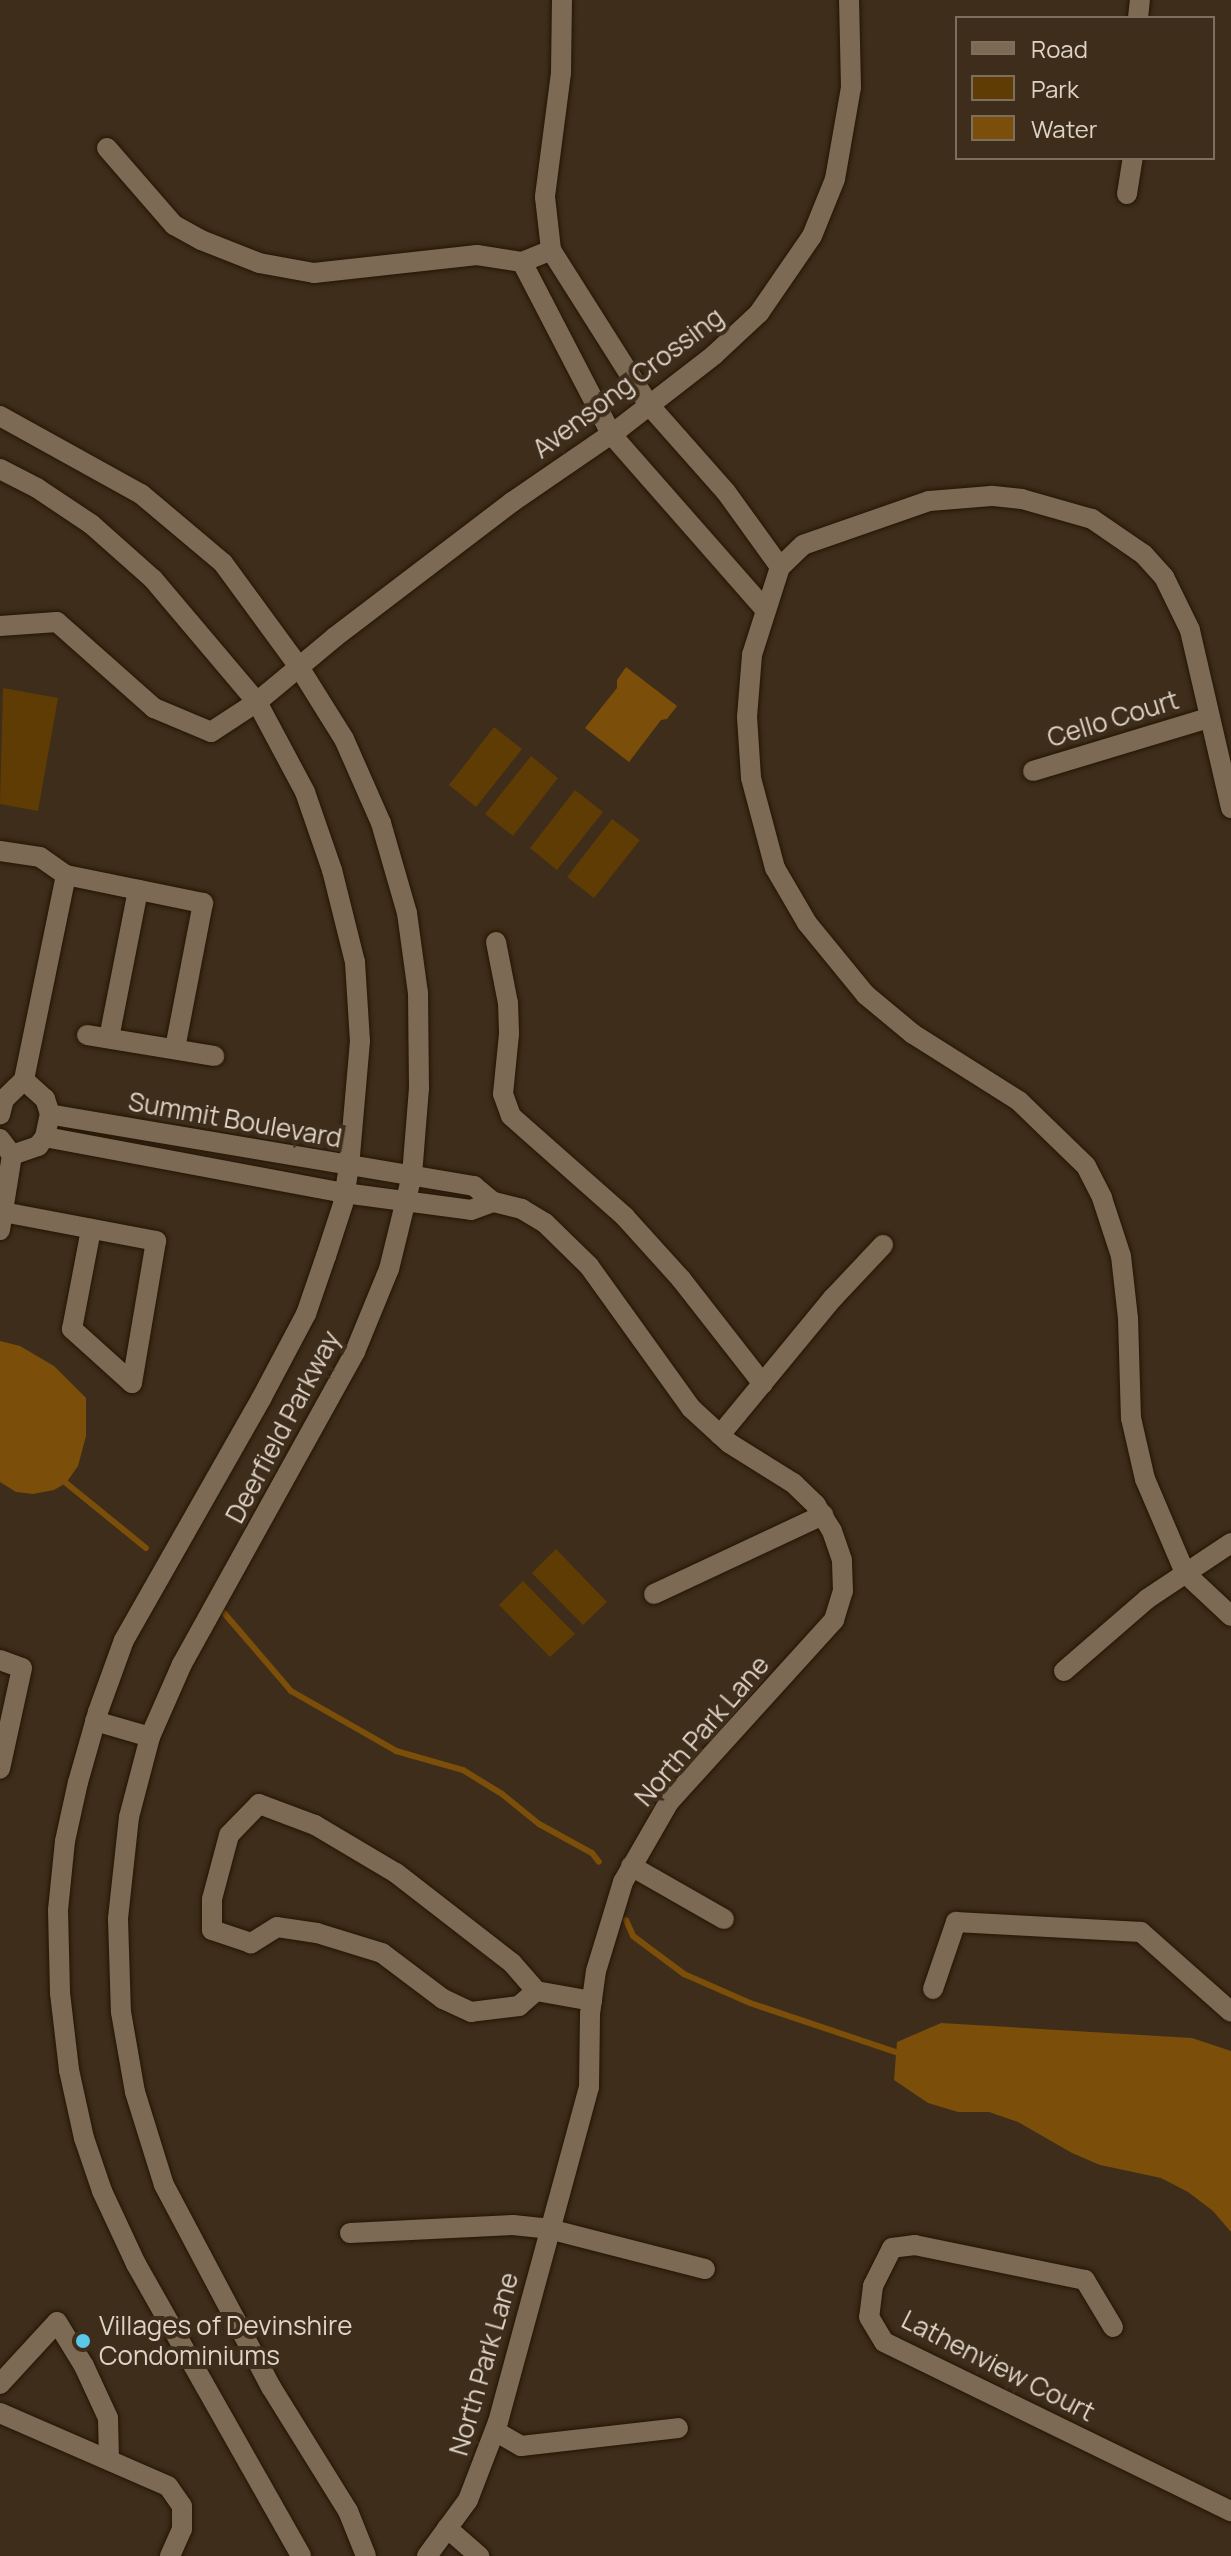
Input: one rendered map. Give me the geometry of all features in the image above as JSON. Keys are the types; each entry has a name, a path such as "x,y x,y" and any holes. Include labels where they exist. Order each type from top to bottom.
{"street":[{"path":"562,0 561,73 545,197 551,250 649,405 726,492 780,567"},
{"name":"Avensong Crossing","path":"0,626 57,622 154,708 211,732 257,702 512,502 611,434 714,355 759,313 812,236 835,179 848,118 852,56 849,0"},
{"path":"107,148 174,225 201,240 259,263 314,273 477,255 522,262 551,250"},
{"path":"1127,194 1133,160"},
{"path":"522,262 611,434 764,608"},
{"name":"Deerfield Parkway","path":"0,416 141,494 223,563 299,667 344,739 381,823 407,913 418,993 419,1088 412,1175 389,1269 355,1352 182,1664 150,1737 129,1817 118,1919 121,2012 135,2092 164,2185 271,2387 348,2511 366,2556"},
{"name":"Deerfield Parkway","path":"0,469 37,488 91,524 153,579 257,702 305,792 332,870 355,962 360,1041 344,1193 306,1314 124,1640 95,1721 65,1841 58,1910 60,1993 69,2070 84,2138 102,2191 136,2264 301,2556"},
{"path":"1231,808 1190,630 1164,577 1119,534 1079,514 1052,505 991,496 929,501 803,545 780,567 764,608 752,655 748,747 757,809 775,868 816,936 866,995 913,1034 1019,1101 1086,1166 1102,1198 1121,1256 1128,1318 1128,1387 1137,1449 1151,1493 1185,1573 1231,1616"},
{"name":"Cello Court","path":"1033,771 1209,718"},
{"path":"0,851 40,857 66,875 203,903 175,1048"},
{"path":"0,1115 4,1099 24,1080 66,875"},
{"path":"109,1038 138,890"},
{"path":"496,942 508,1003 509,1034 503,1094 511,1116 625,1217 681,1279 763,1384"},
{"path":"87,1035 214,1056"},
{"path":"24,1080 45,1099 50,1114 45,1137 38,1146 6,1147 2,1221 91,1229 156,1241 132,1383 72,1329 91,1229"},
{"name":"Summit Boulevard","path":"50,1114 412,1175"},
{"name":"Summit Boulevard","path":"45,1137 406,1202"},
{"name":"North Park Lane","path":"412,1175 474,1186 493,1202 522,1209 545,1223 589,1266 684,1400 720,1435 754,1461 793,1483 823,1515 842,1560 843,1591 834,1620 669,1802 631,1866 602,1945 592,2001 589,2087 495,2431 468,2500 427,2556"},
{"name":"North Park Lane","path":"406,1202 471,1210 493,1202"},
{"path":"720,1435 833,1298 883,1245"},
{"path":"654,1594 823,1515"},
{"path":"1064,1671 1147,1599 1231,1543"},
{"path":"0,1660 22,1668 0,1769"},
{"path":"95,1721 150,1737"},
{"path":"536,1991 519,2006 471,2012 443,1999 382,1953 317,1933 277,1927 251,1943 212,1930 212,1899 229,1835 259,1804 315,1825 396,1873 512,1963 536,1991 592,2001"},
{"path":"631,1866 724,1919"},
{"path":"933,1989 956,1922 1141,1932 1231,2012"},
{"path":"350,2233 513,2225 549,2229 705,2269"},
{"name":"Lathenview Court","path":"1113,2327 1085,2280 915,2245 892,2248 873,2286 869,2317 884,2342 1231,2511"},
{"path":"0,2384 57,2322 84,2366 108,2418 109,2460"},
{"path":"0,2413 168,2486 182,2506 182,2529 170,2556"},
{"path":"495,2431 521,2446 678,2428"},
{"path":"447,2528 479,2556"}],"green space":[{"path":"3,688 58,698 38,811 0,804"},
{"path":"494,727 522,749 476,807 449,785"},
{"path":"531,756 558,778 513,836 485,814"},
{"path":"575,790 603,812 557,870 530,848"},
{"path":"612,819 640,840 594,898 567,877"},
{"path":"556,1549 607,1602 583,1625 532,1573"},
{"path":"523,1581 575,1634 550,1657 499,1605"}],"water":[{"path":"626,667 677,706 667,719 661,720 629,762 585,728 617,688 617,680"},
{"path":"0,1341 20,1346 54,1366 86,1398 86,1436 78,1466 66,1483 54,1490 33,1494 16,1492 0,1482"},
{"path":"941,2023 1192,2038 1231,2051 1231,2232 1213,2211 1188,2192 1161,2178 1100,2165 1018,2122 989,2112 958,2112 928,2103 894,2080 897,2042"}],"waterway":[{"path":"66,1483 146,1548"},
{"path":"224,1613 291,1691 396,1751 463,1770 502,1794 539,1824 592,1853 599,1862"},
{"path":"626,1920 633,1936 684,1974 750,2003 896,2052"}],"place":[{"name":"Villages of Devinshire Condominiums","path":"83,2341"}]}
